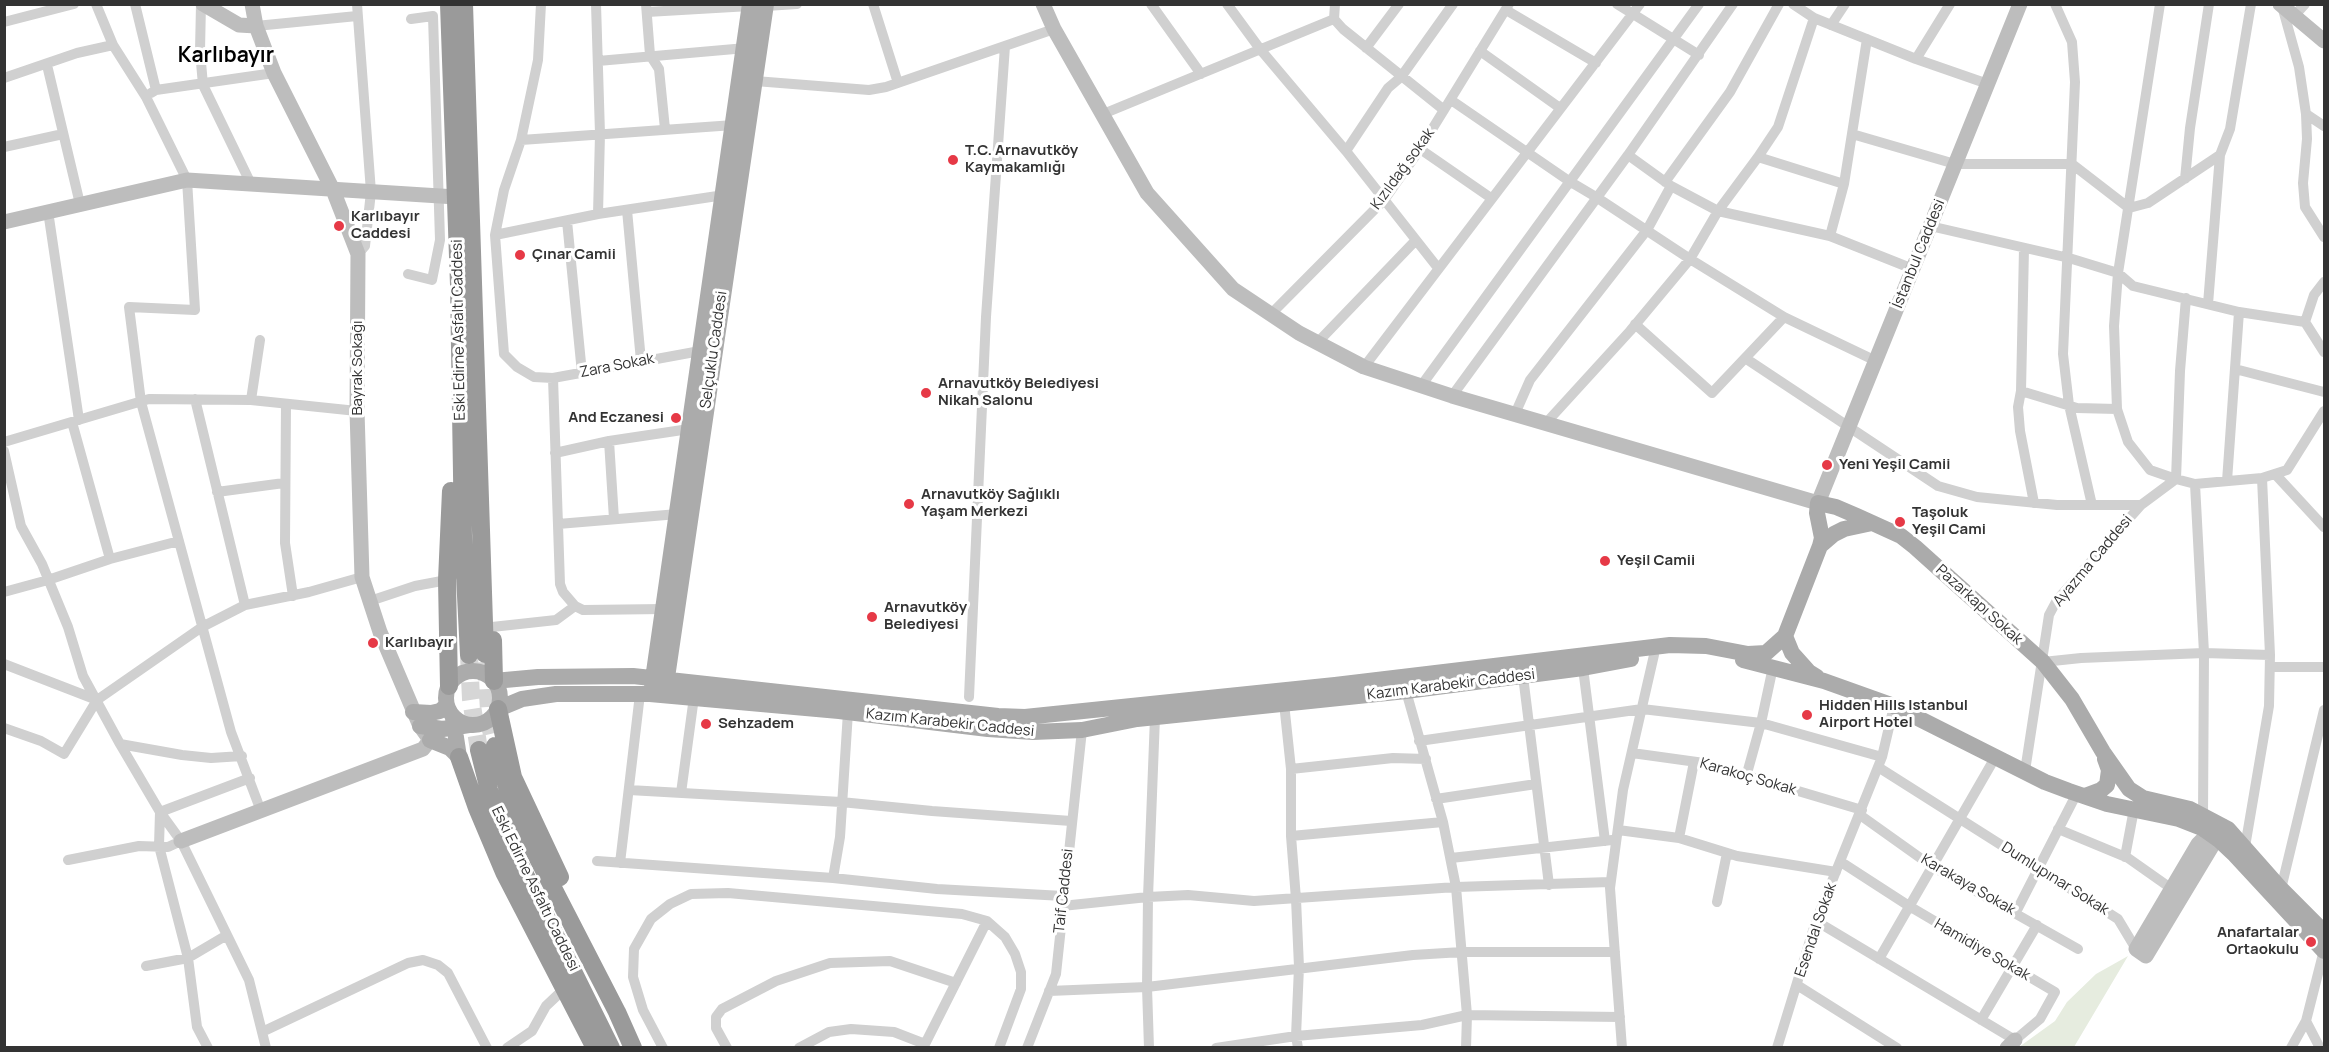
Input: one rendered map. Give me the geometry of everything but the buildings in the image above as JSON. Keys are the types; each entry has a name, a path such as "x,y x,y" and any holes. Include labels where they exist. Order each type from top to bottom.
{"highway":[{"name":"Eski Edirne Asfaltı Caddesi","path":"449,4 447,197 459,376 463,536 477,654 477,400 464,4"},
{"path":"449,686 447,580 453,424 459,376"},
{"path":"477,400 488,447 494,681"},
{"path":"498,709 513,777 580,918 598,973"},
{"name":"Eski Edirne Asfaltı Caddesi","path":"594,1038 506,836 489,790 487,748 515,814 617,1012"},
{"path":"459,756 473,799 504,872 564,989 594,1038 612,1047"},
{"path":"617,1012 633,1047"},
{"path":"617,1012 626,1021 643,1047"}],"main road":[{"path":"202,4 239,24 256,26"},
{"name":"Bayrak Sokağı","path":"252,4 256,26 274,73 333,190 358,254 357,411 362,577 416,719 430,740"},
{"path":"1043,4 1054,29 1147,194 1233,289 1271,314 1317,343 1364,367 1452,396 1818,503 1817,513 1822,538 1785,636 1792,653 1809,672 1824,681"},
{"name":"İstanbul Caddesi","path":"1818,503 2020,4"},
{"name":"Selçuklu Caddesi","path":"655,688 730,195 734,125 746,48 758,5"},
{"name":"Selçuklu Caddesi","path":"655,688 689,429 699,406 700,351 755,81 758,5"},
{"path":"2281,5 2300,10 2325,41"},
{"path":"4,222 187,180 447,197"},
{"name":"Pazarkapı Sokak","path":"1818,503 1836,507 1872,523 1900,536 1915,547 2043,662 2072,699 2103,752"},
{"path":"1820,546 1844,529 1872,523"},
{"name":"Kazım Karabekir Caddesi","path":"498,709 522,699 556,694 655,688 998,716 1049,715 1335,685 1670,645 1706,646 1748,654 1766,653 1785,636"},
{"name":"Kazım Karabekir Caddesi","path":"494,681 538,677 616,675 693,697 848,712 965,712 1033,732 1082,730 1155,717 1406,691 1583,668 1654,655 1703,654 1734,658 1824,681 1894,706 2044,782 2108,804 2179,819 2216,833 2245,847 2281,888 2325,932"},
{"path":"416,719 456,719 486,722 498,709 500,694 494,681 481,673 466,672 459,675 449,686 446,699 456,719 459,756"},
{"path":"416,719 440,711 456,719"},
{"path":"182,841 423,749 430,740 450,748 459,756"},
{"path":"2081,794 2102,790 2107,785 2109,770 2103,752"},
{"name":"Kazım Karabekir Caddesi","path":"2103,752 2129,789 2143,798 2190,809 2204,815 2235,855 2324,950"},
{"path":"2141,952 2172,889 2198,844 2216,833"},
{"path":"2141,952 2216,833"}],"street":[{"path":"4,22 75,4"},
{"path":"96,4 113,45 146,97 187,180 195,310 129,307 141,402 231,732 261,811"},
{"path":"135,4 156,90"},
{"path":"202,4 200,51 203,85 251,184"},
{"path":"541,4 538,60 521,141 504,190 495,235 598,214 730,195"},
{"path":"597,4 600,134 598,214"},
{"path":"665,129 658,69 650,55 647,8 797,4"},
{"path":"873,4 898,83"},
{"path":"1151,4 1200,74"},
{"path":"1227,4 1260,49 1346,151 1438,268"},
{"path":"1335,4 1334,19 1343,29 1444,110"},
{"path":"1366,48 1399,4"},
{"path":"1346,151 1388,88 1401,77 1453,4"},
{"path":"1617,4 1699,55"},
{"path":"1364,367 1640,4"},
{"path":"1421,386 1699,4"},
{"path":"1452,396 1628,155 1733,4"},
{"path":"1515,414 1530,380 1647,230 1668,184 1730,92 1779,4"},
{"path":"1793,4 1814,18 1916,59 1988,84"},
{"path":"1832,25 1845,4"},
{"path":"1916,59 1950,4"},
{"path":"2055,4 2072,42 2075,82 2063,354 2069,405 2092,505"},
{"path":"2160,4 2118,273 2114,326 2117,409 2128,442 2150,470 2176,479 2195,484 2262,478 2287,470 2325,411"},
{"path":"2184,180 2210,4"},
{"path":"2208,304 2220,155 2230,129 2251,4"},
{"path":"2281,5 2299,67 2306,114 2307,139 2303,183 2305,207 2325,237"},
{"path":"1508,7 1596,63"},
{"name":"Kızıldağ sokak","path":"1271,314 1384,200 1420,150 1508,7"},
{"path":"256,26 357,10 371,192 365,246 358,254"},
{"name":"Eski Edirne Asfaltı Caddesi","path":"408,274 432,280 447,197 433,16 411,19"},
{"path":"1546,423 1690,259 1718,211 1778,127 1814,18"},
{"path":"1103,114 1334,19"},
{"path":"755,81 869,90 898,83 1054,29"},
{"path":"1830,236 1844,184 1867,39"},
{"path":"4,78 77,53 113,45"},
{"path":"965,712 986,317 1005,46"},
{"path":"598,61 746,48"},
{"path":"1480,51 1560,108"},
{"path":"47,65 80,204"},
{"path":"146,97 156,90 274,73"},
{"path":"1451,100 1569,182 1596,196 1690,259 1784,317 1876,361"},
{"path":"2306,114 2325,126"},
{"path":"521,141 734,125"},
{"path":"4,147 63,134"},
{"path":"1852,134 1955,164 2072,164 2129,208"},
{"path":"1420,150 1491,198"},
{"path":"1628,155 1668,184 1718,211 1830,236 1913,269"},
{"path":"2129,208 2148,203 2220,155"},
{"path":"1758,157 1844,184"},
{"path":"627,210 641,361"},
{"path":"48,211 75,421 110,559"},
{"path":"567,220 582,373"},
{"path":"1930,226 2069,258 2118,273 2133,286 2239,312 2305,322 2325,352"},
{"name":"Zara Sokak","path":"495,235 504,354 517,367 534,376 553,378 700,351"},
{"path":"1317,343 1416,240"},
{"path":"2024,248 2021,391 2018,407 2020,431 2034,503"},
{"path":"2305,322 2314,295 2325,282"},
{"path":"2176,479 2180,371 2186,298"},
{"path":"2227,481 2239,312"},
{"path":"1635,324 1712,393 1784,317"},
{"path":"251,400 260,340"},
{"path":"1745,358 1938,486 1977,497 2034,503 2141,505"},
{"path":"2235,369 2325,392"},
{"path":"553,378 560,584 563,592 574,606 583,610 664,609"},
{"path":"2021,391 2077,408 2117,409"},
{"path":"4,442 149,399 251,400 357,411"},
{"path":"195,399 245,605"},
{"path":"286,404 285,543 293,596"},
{"path":"555,453 609,441 689,429"},
{"path":"609,441 614,519"},
{"path":"4,451 21,526 68,627 83,676 160,812 182,841 249,980 266,1047"},
{"path":"2275,474 2325,527"},
{"path":"2245,847 2269,706 2270,661 2262,478"},
{"name":"Ayazma Caddesi","path":"2025,771 2049,615 2056,600 2141,505 2176,479"},
{"path":"217,492 284,483"},
{"path":"2195,484 2204,653 2204,815"},
{"path":"558,524 678,514"},
{"path":"4,592 110,559 179,541"},
{"path":"4,729 41,741 64,754 97,700 202,627 245,605 293,596 362,577"},
{"path":"370,601 415,586 447,580"},
{"path":"492,627 555,620 574,606"},
{"path":"2043,662 2081,658 2204,653 2325,667"},
{"path":"1622,1047 1610,882 1613,837 1654,655"},
{"path":"4,664 97,700"},
{"path":"1746,777 1773,667"},
{"path":"1583,668 1588,717 1613,837"},
{"path":"1523,676 1549,885"},
{"path":"620,863 629,790 655,688"},
{"path":"1406,691 1443,822 1456,887 1467,1015 1466,1047"},
{"path":"681,793 693,697"},
{"path":"1284,703 1291,769 1291,836 1299,967 1297,1042"},
{"name":"Esendal Sokak","path":"1777,1047 1816,921 1880,762 1894,706"},
{"name":"Dumlupınar Sokak","path":"1419,741 1642,709 1761,723 1880,762 2037,869 2118,919 2141,952"},
{"path":"2281,888 2325,710"},
{"path":"833,878 840,837 848,712"},
{"path":"1143,1047 1149,1047 1148,897 1155,717"},
{"name":"Taif Caddesi","path":"1027,1047 1056,974 1082,730"},
{"path":"120,744 211,758 242,756"},
{"name":"Karakoç Sokak","path":"1632,753 1694,762 1861,813"},
{"path":"1879,958 1962,819 1996,756"},
{"path":"1291,769 1393,758 1426,759"},
{"path":"1679,838 1694,762"},
{"path":"160,812 250,778"},
{"path":"1436,799 1536,784"},
{"path":"629,790 841,801 932,811 1071,821"},
{"path":"2016,912 2058,829 2081,794"},
{"path":"2125,857 2134,809"},
{"path":"160,812 159,846 188,958 198,1027 208,1047"},
{"name":"Karakaya Sokak","path":"1861,813 1933,867 2078,949"},
{"path":"1291,836 1443,822"},
{"path":"2058,829 2125,857 2172,889"},
{"path":"1451,858 1613,837 1679,838 1727,853 1836,872"},
{"path":"68,860 139,846 168,847 182,841"},
{"path":"1717,902 1727,853"},
{"path":"597,861 833,878 1063,901 1188,895 1254,901 1456,887 1610,882"},
{"name":"Hamidiye Sokak","path":"1841,861 1909,906 2055,992 2040,1019 2011,1044"},
{"path":"663,1047 644,1010 633,977 634,949 651,919 670,904 691,894 728,893 962,914 987,921 1005,937 1015,954 1021,972 1021,989 999,1047"},
{"path":"800,1047 829,1032 851,1029 894,1032 924,1046 987,921"},
{"path":"1816,921 1981,1020 2011,1044"},
{"path":"1981,1020 2010,967 2037,925"},
{"path":"146,966 188,958 227,935"},
{"path":"2291,1047 2306,1021 2324,950"},
{"path":"1049,991 1147,987 1413,955 1462,952 1615,952"},
{"path":"262,1032 408,963 423,960 438,965 448,973 488,1047"},
{"path":"728,1047 716,1028 716,1017 723,1009 776,981 830,963 890,961 956,983"},
{"path":"1797,985 1897,1047"},
{"path":"507,1047 519,1042 531,1031 546,1006 564,989"},
{"path":"1216,1047 1297,1042 1422,1025 1467,1015 1620,1017"},
{"path":"2306,1021 2320,1047"}],"shaded area":[{"path":"2128,956 2074,1047 2019,1047 2055,1021 2067,1002 2096,974"}],"tunnel":[{"path":"469,655 471,699 479,750"},
{"path":"486,662 490,726 495,746"}],"place":[{"name":"T.C. Arnavutköy Kaymakamlığı","path":"953,160"},
{"name":"Karlıbayır Caddesi","path":"339,226"},
{"name":"Çınar Camii","path":"520,255"},
{"name":"Arnavutköy Belediyesi Nikah Salonu","path":"926,393"},
{"name":"And Eczanesi","path":"676,418"},
{"name":"Yeni Yeşil Camii","path":"1827,465"},
{"name":"Arnavutköy Sağlıklı Yaşam Merkezi","path":"909,504"},
{"name":"Taşoluk Yeşil Cami","path":"1900,522"},
{"name":"Yeşil Camii","path":"1605,561"},
{"name":"Arnavutköy Belediyesi","path":"872,617"},
{"name":"Karlıbayır","path":"373,643"},
{"name":"Hidden Hills Istanbul Airport Hotel","path":"1807,715"},
{"name":"Sehzadem","path":"706,724"},
{"name":"Anafartalar Ortaokulu","path":"2311,942"}],"district":[{"name":"Karlıbayır","path":"226,56"}]}
